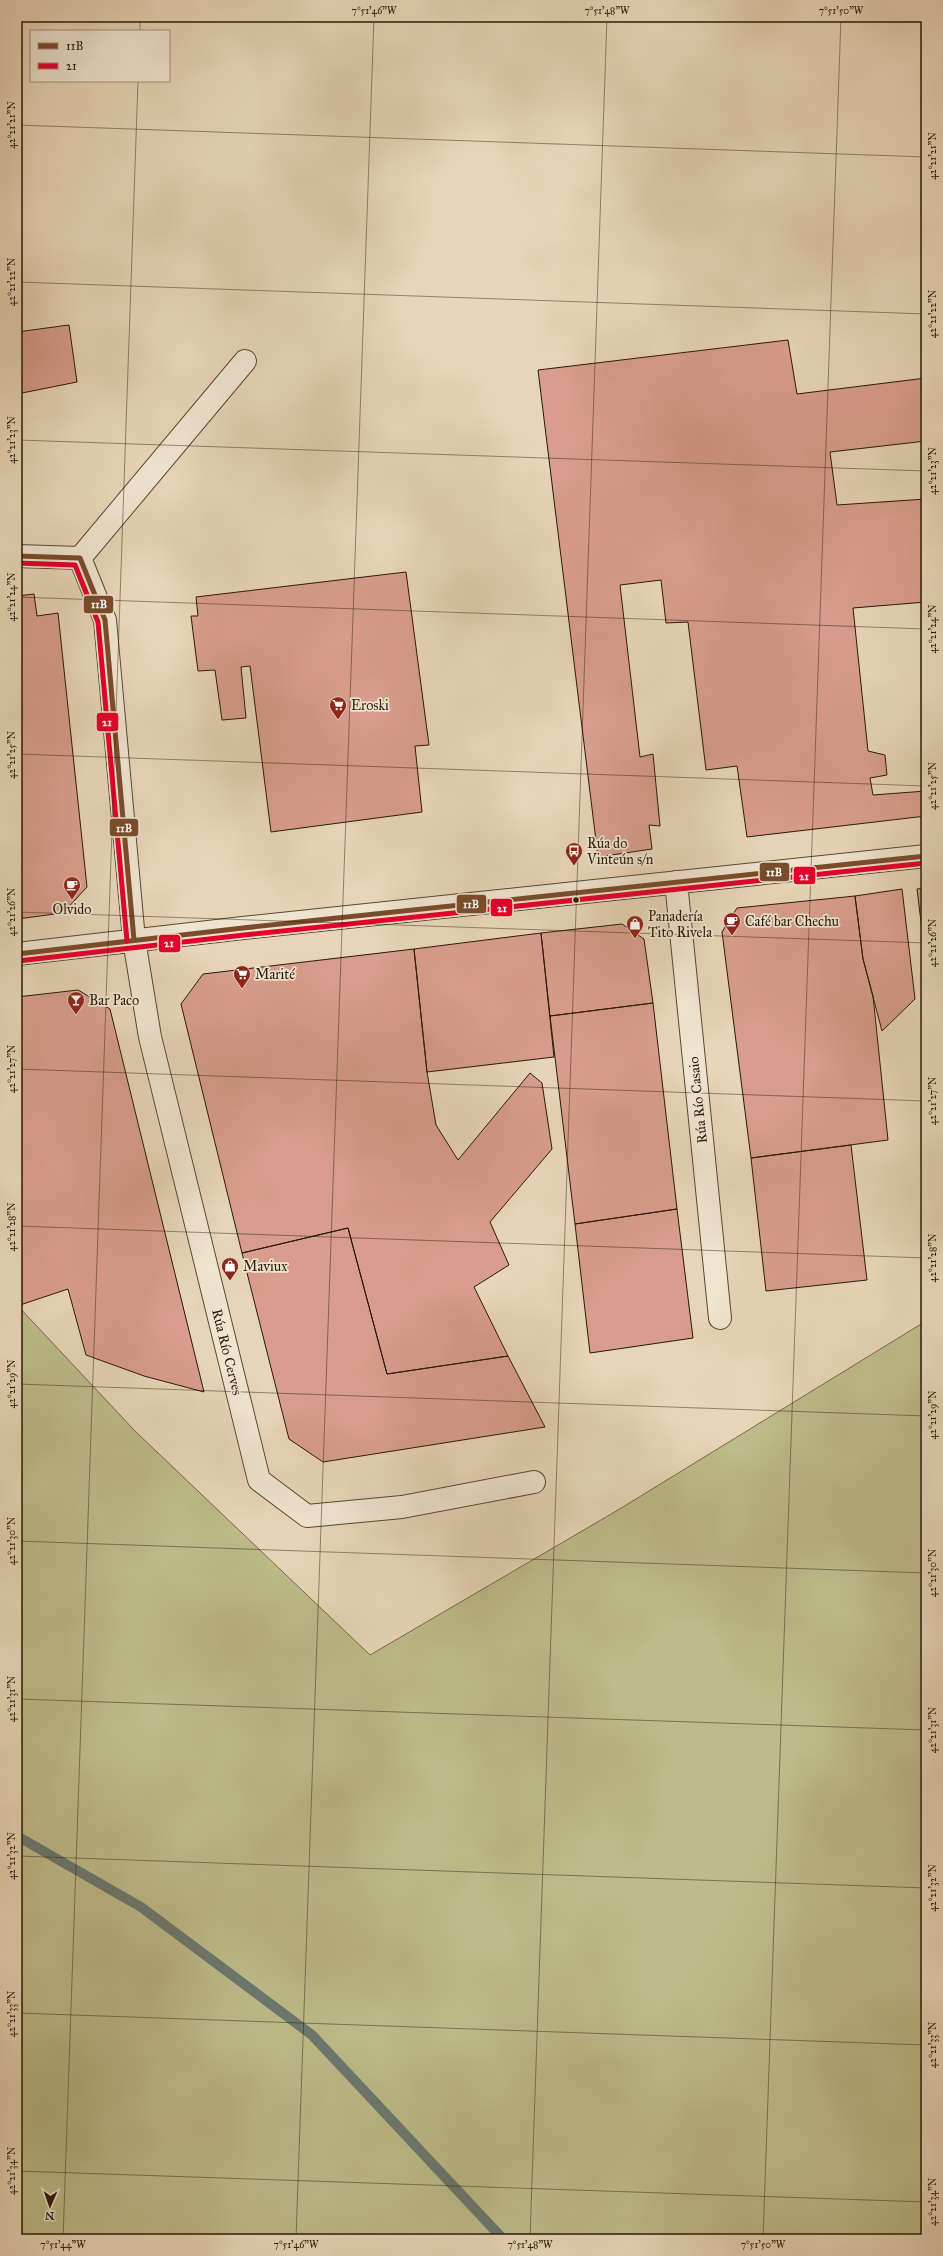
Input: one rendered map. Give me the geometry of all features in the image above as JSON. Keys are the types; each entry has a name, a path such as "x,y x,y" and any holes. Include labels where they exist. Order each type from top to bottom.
{"street":[{"path":"17,556 80,558 245,362"},
{"name":"Rúa Río Cerves","path":"80,558 105,620 134,940 150,1037 258,1480 307,1516 402,1508 534,1482"},
{"path":"17,954 134,940 926,856"},
{"name":"Rúa Río Casaio","path":"676,882 720,1318"}],"shaded area":[{"path":"17,1305 135,1431 370,1655 618,1510 926,1321 926,2239 17,2239"}],"building":[{"path":"69,325 77,382 17,394 17,332"},
{"path":"788,340 797,394 926,378 926,441 830,452 837,505 926,499 926,602 853,608 868,751 885,755 887,775 870,778 873,795 926,791 926,816 747,837 737,766 706,770 688,622 666,623 661,580 620,585 640,757 653,754 660,826 649,825 652,849 598,857 538,370"},
{"path":"406,572 429,745 415,746 422,812 271,832 250,666 241,667 246,718 222,720 215,670 198,671 191,616 198,616 196,597"},
{"path":"34,594 37,616 58,613 87,887 63,913 17,919 17,596"},
{"path":"926,888 926,963 917,889"},
{"path":"902,889 915,999 882,1031 863,959 855,896"},
{"path":"855,896 863,959 873,996 888,1140 751,1158 722,932 737,908"},
{"path":"622,924 644,939 653,1003 550,1016 541,933"},
{"path":"541,933 554,1057 427,1072 414,949"},
{"path":"414,949 427,1072 436,1125 458,1160 530,1073 542,1083 552,1149 490,1222 509,1265 474,1287 508,1356 387,1374 348,1228 242,1253 181,1004 203,974"},
{"path":"78,990 110,1009 204,1392 144,1376 86,1355 68,1289 20,1305 17,1292 17,997"},
{"path":"653,1003 677,1209 575,1224 550,1016"},
{"path":"851,1145 867,1280 766,1291 751,1158"},
{"path":"677,1209 693,1338 590,1353 575,1224"},
{"path":"348,1228 387,1374 508,1356 545,1427 323,1462 289,1439 242,1253"}],"waterway":[{"path":"17,1836 141,1907 312,2035 503,2239"}],"transit line":[{"name":"11B","path":"17,556 80,558 105,620 134,940"},
{"name":"21","path":"17,563 75,565 98,622 127,941"},
{"name":"11B","path":"17,954 243,928 926,856"},
{"name":"21","path":"18,961 244,935 926,863"}],"place":[{"name":"Eroski","path":"338,720"},
{"name":"Rúa do Vinteún s/n","path":"574,866"},
{"name":"Olvido","path":"72,900"},
{"name":"Café bar Chechu","path":"732,936"},
{"name":"Panadería Tito Rivela","path":"635,939"},
{"name":"Marité","path":"242,989"},
{"name":"Bar Paco","path":"76,1015"},
{"name":"Maviux","path":"230,1281"}]}
